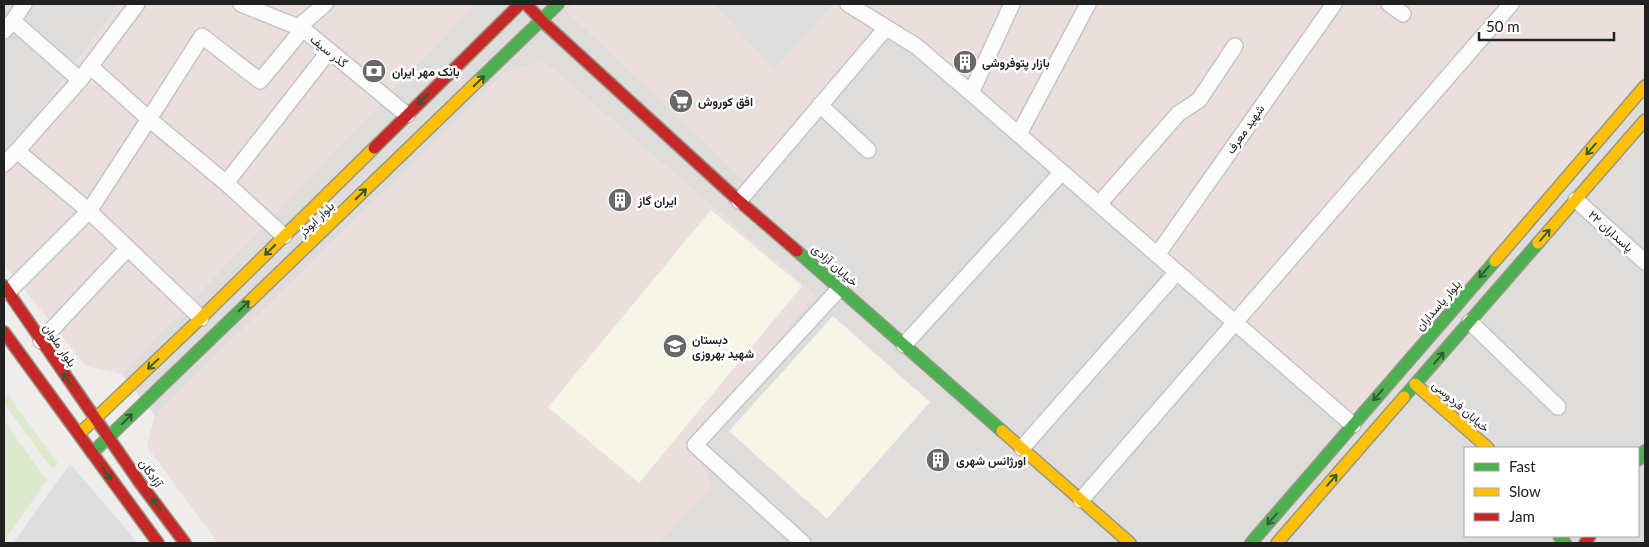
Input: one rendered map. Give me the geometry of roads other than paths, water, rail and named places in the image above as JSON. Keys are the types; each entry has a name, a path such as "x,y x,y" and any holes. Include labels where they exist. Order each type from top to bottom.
{"main road":[{"name":"بلوار ابوذر","path":"78,434 201,318 520,4"},
{"name":"خیابان آزادی","path":"526,4 542,21 739,201 1130,543"},
{"name":"بلوار ابوذر","path":"92,453 558,4"},
{"name":"بلوار پاسداران","path":"1251,543 1645,86"},
{"path":"1277,543 1645,120"},
{"path":"1604,134 1621,149"},
{"name":"بلوار ملوان","path":"6,289 96,418"},
{"path":"4,332 158,543"},
{"name":"خیابان فردوسی","path":"1415,384 1487,447"},
{"name":"آزادگان","path":"96,418 140,483 185,543"}],"street":[{"path":"24,4 8,26 80,80"},
{"path":"4,164 80,80 137,4"},
{"name":"گذر سیف","path":"241,4 303,29 407,115"},
{"path":"6,289 89,211 202,36 260,81 303,29 303,23 325,4"},
{"path":"848,4 916,46 1353,424"},
{"path":"972,93 1012,4"},
{"path":"1019,134 1088,4"},
{"name":"شهید معرف","path":"1157,255 1334,4"},
{"path":"1389,4 1403,14"},
{"path":"1081,500 1511,4"},
{"path":"739,201 886,28"},
{"path":"1099,204 1178,114 1199,100 1234,46"},
{"path":"226,183 329,51"},
{"path":"90,66 149,119 226,183 284,236"},
{"path":"820,105 868,150"},
{"path":"17,151 89,211 201,318"},
{"path":"904,344 1062,172"},
{"name":"پاسداران ۲۲","path":"1576,200 1645,262"},
{"path":"41,340 128,248"},
{"path":"1022,448 1177,272"},
{"path":"803,543 695,445 840,288"},
{"path":"1470,322 1558,407"}],"place":[{"name":"بازار پتوفروشی","path":"965,62"},
{"name":"بانک مهر ایران","path":"374,71"},
{"name":"افق کوروش","path":"681,101"},
{"name":"ایران گاز","path":"620,200"},
{"name":"دبستان شهید بهروزی","path":"675,346"},
{"name":"اورژانس شهری","path":"938,460"}]}
